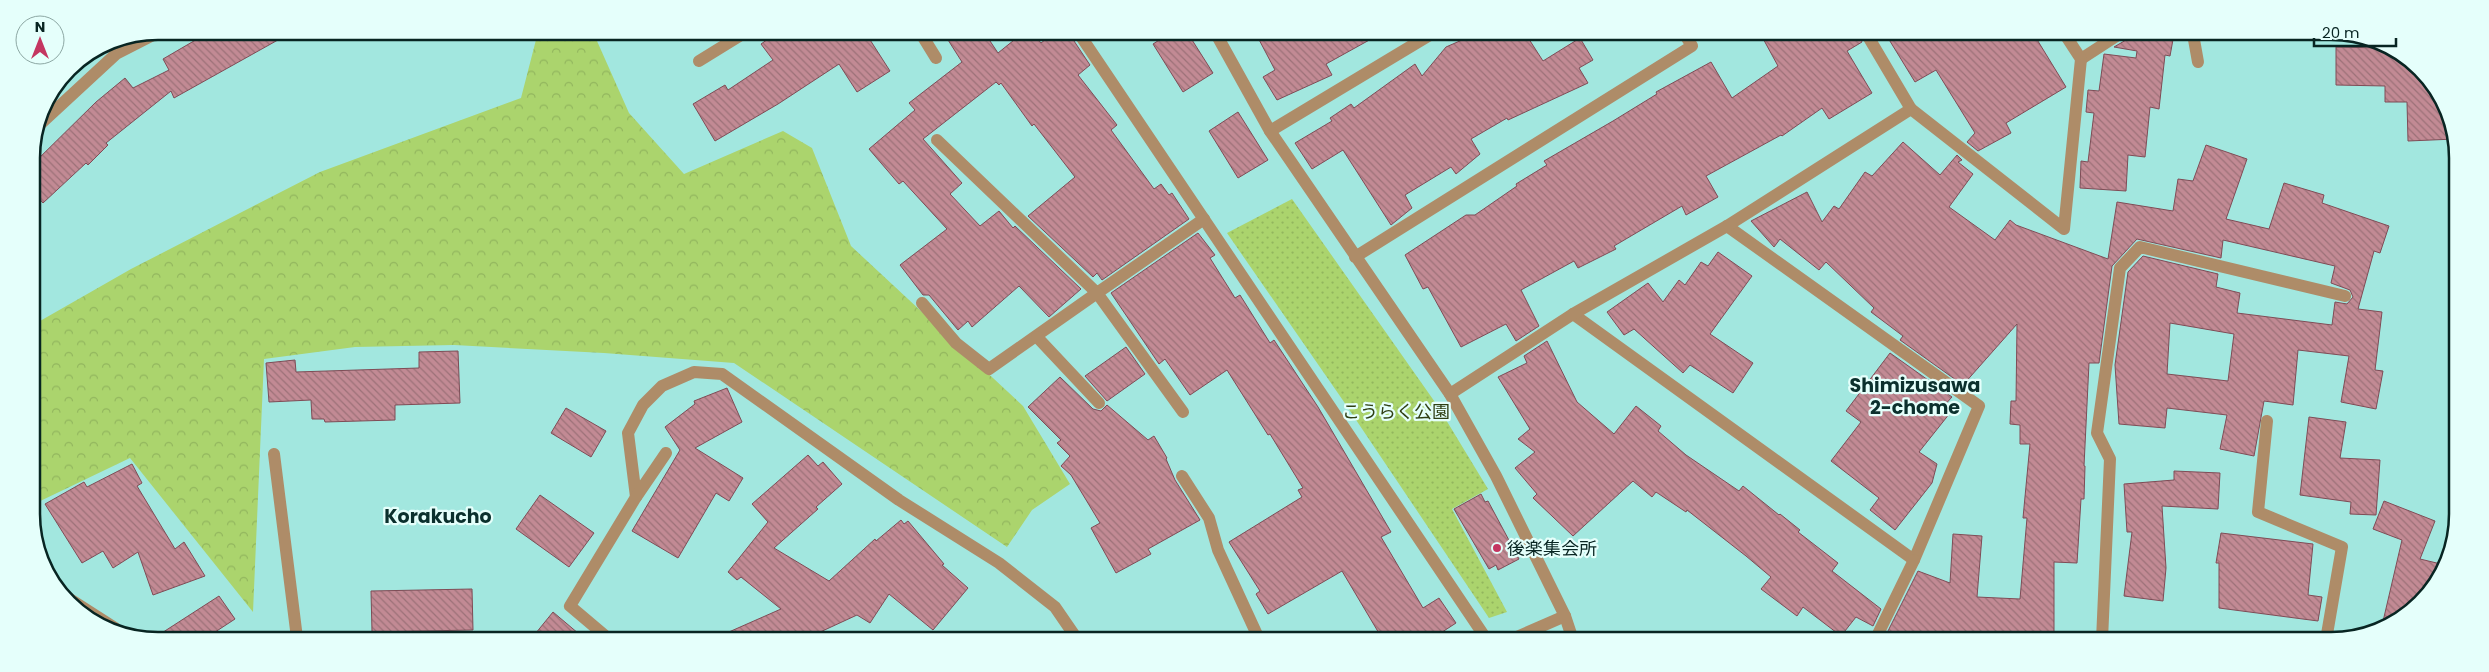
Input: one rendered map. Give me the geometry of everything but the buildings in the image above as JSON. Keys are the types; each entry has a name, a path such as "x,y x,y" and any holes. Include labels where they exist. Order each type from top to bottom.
{"street":[{"path":"699,61 733,40"},
{"path":"925,40 936,58"},
{"path":"1083,40 1482,632"},
{"path":"1219,40 1270,131 1450,394 1496,476 1566,616 1571,632"},
{"path":"1270,131 1421,40"},
{"path":"1355,257 1692,46 1688,40"},
{"path":"1870,40 1911,109 2064,229 2081,59 2069,40"},
{"path":"2081,59 2111,40"},
{"path":"2194,40 2198,62"},
{"path":"48,117 116,54 141,41"},
{"path":"1450,394 1573,314 1727,226 1911,109"},
{"path":"937,140 1097,293 1183,412"},
{"path":"922,304 956,343 989,369 1204,219"},
{"path":"1727,226 1979,406 1914,560 1879,632"},
{"path":"2102,632 2110,459 2097,432 2120,268 2140,247 2345,296"},
{"path":"1573,314 1914,560"},
{"path":"1037,337 1099,403"},
{"path":"636,497 628,434 642,405 662,386 694,372 722,374 899,500 999,562 1055,607 1072,632"},
{"path":"2267,421 2258,512 2342,547 2327,632"},
{"path":"601,632 570,606 636,497 666,453"},
{"path":"274,454 296,632"},
{"path":"1182,476 1208,518 1218,550 1256,632"},
{"path":"1529,632 1566,616"}],"green space":[{"path":"536,40 597,40 629,113 684,174 783,131 812,148 851,246 1023,406 1070,484 1032,510 1007,547 734,363 604,353 454,345 355,347 264,359 253,612 130,458 40,501 40,321 131,269 320,172 521,98"},
{"name":"こうらく公園","path":"1292,199 1437,405 1488,489 1452,509 1507,612 1489,618 1342,399 1227,233"}],"place":[{"name":"後楽集会所","path":"1497,548"}],"district":[{"name":"Shimizusawa 2-chome","path":"1915,396"},
{"name":"Korakucho","path":"438,516"}]}
